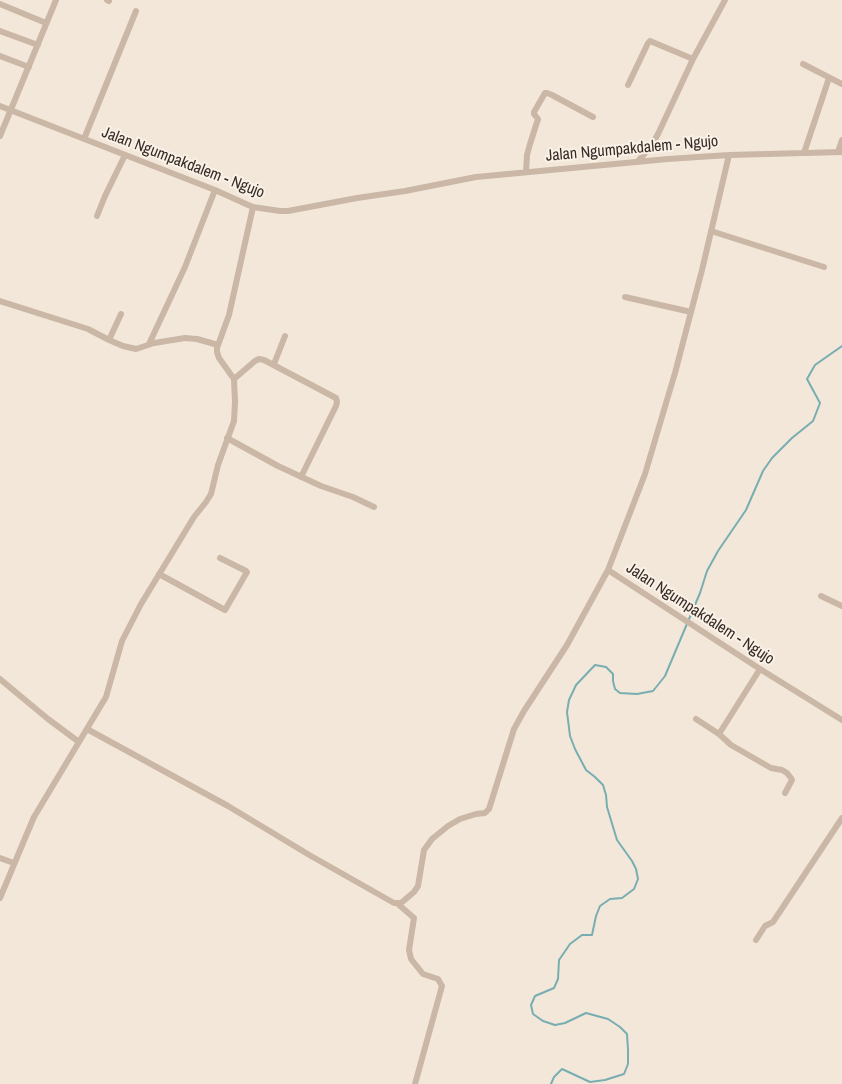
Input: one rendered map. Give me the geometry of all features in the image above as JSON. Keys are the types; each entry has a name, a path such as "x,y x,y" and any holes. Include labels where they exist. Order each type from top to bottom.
{"street":[{"path":"0,136 56,0"},
{"path":"638,161 650,148 658,134 693,58 725,0"},
{"path":"0,4 46,23"},
{"path":"84,139 136,11"},
{"path":"0,31 38,45"},
{"path":"628,85 650,41 693,58"},
{"path":"0,56 28,67"},
{"path":"803,64 842,84"},
{"path":"804,153 829,78"},
{"path":"526,172 528,150 538,119 534,112 545,93 593,116"},
{"name":"Jalan Ngumpakdalem - Ngujo","path":"0,106 254,207 271,210 288,211 476,177 638,161 729,155 675,373 645,474 608,570 760,670 842,720"},
{"path":"729,155 840,152 842,140"},
{"path":"97,216 125,155"},
{"path":"149,344 185,267 215,190"},
{"path":"0,898 34,817 106,696 122,641 141,604 194,517 211,494 218,465 234,421 236,402 234,379 219,358 217,352 218,345 229,315 254,207"},
{"path":"711,231 824,267"},
{"path":"625,297 691,312"},
{"path":"0,301 88,329 119,345 134,349 149,344 185,338 218,345"},
{"path":"109,340 122,314"},
{"path":"274,364 285,336"},
{"path":"234,379 260,359 274,364 336,398 337,402 329,421 301,477"},
{"path":"227,438 301,477 374,506"},
{"path":"159,574 225,610 247,572 220,558"},
{"path":"398,904 410,897 418,886 424,850 432,839 460,819 476,814 485,814 489,809 514,729 567,645 608,570"},
{"path":"821,596 842,606"},
{"path":"718,734 760,670"},
{"path":"0,680 79,742"},
{"path":"696,719 731,745 771,768 787,773 792,780 785,792"},
{"path":"88,729 228,806 311,856 398,904 414,918 409,950 411,959 423,974 438,979 442,986 415,1084"},
{"path":"756,940 765,926 773,922 842,818"},
{"path":"0,858 14,863"}],"waterway":[{"path":"551,1084 554,1077 562,1069 590,1082 624,1074 628,1064 627,1034 620,1027 608,1019 586,1013 565,1023 555,1025 543,1021 533,1014 531,1005 535,996 554,988 558,979 559,960 570,944 582,935 592,935 600,906 610,899 622,898 634,889 638,879 632,861 617,840 607,807 603,785 586,770 575,749 570,736 567,712 569,700 576,685 595,665 606,667 613,674 615,689 620,693 637,694 653,691 665,676 700,593 707,571 718,551 746,510 763,471 772,458 813,421 820,403 807,379 815,365 842,346"}]}
